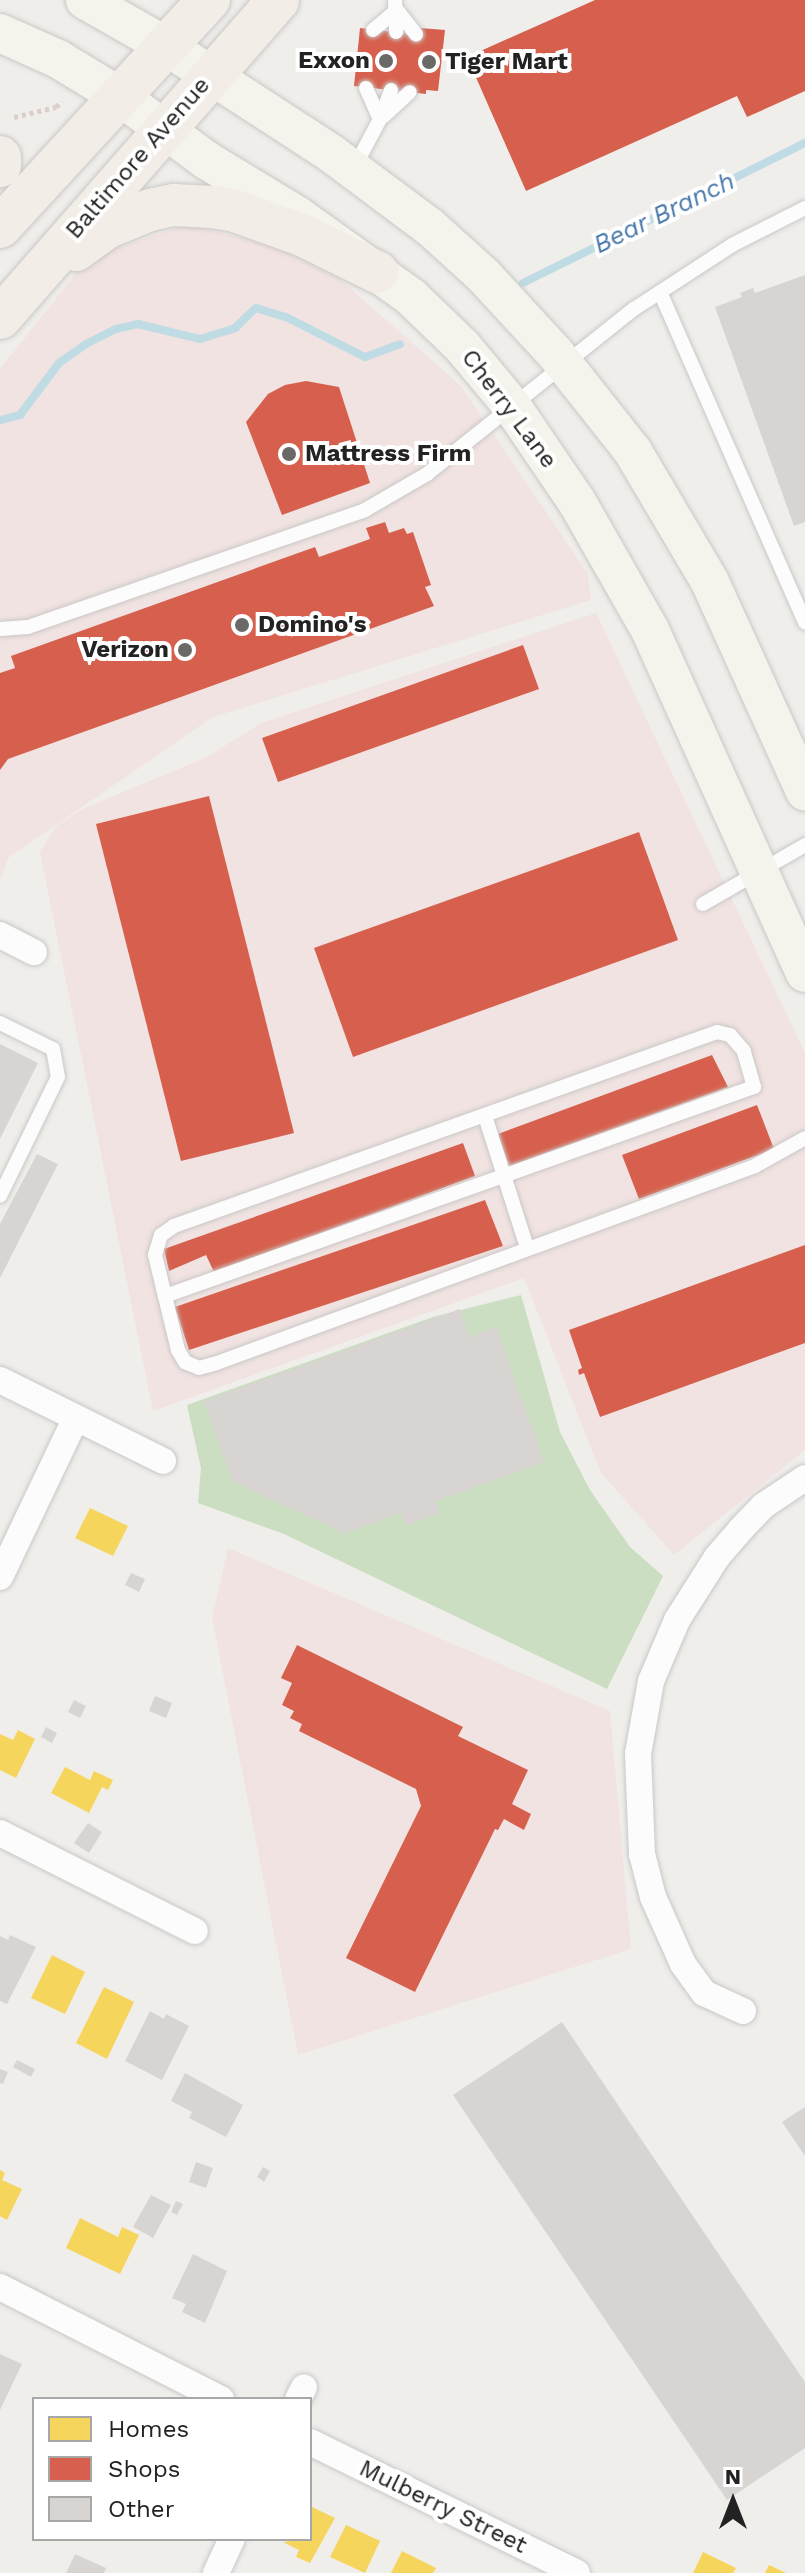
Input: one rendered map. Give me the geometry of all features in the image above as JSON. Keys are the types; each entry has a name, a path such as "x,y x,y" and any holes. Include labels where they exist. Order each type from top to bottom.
{"main road":[{"path":"85,0 166,46 353,170 454,247 564,364 632,450 710,582 805,791"},
{"path":"0,227 209,0"},
{"name":"Baltimore Avenue","path":"4,312 278,0"},
{"name":"Cherry Lane","path":"0,33 58,59 119,96 377,272 411,297 462,346 511,405 577,502 650,630 805,973"},
{"path":"0,157 0,166"},
{"path":"4,312 108,227 150,210 174,205 224,209 269,222 377,272"}],"street":[{"path":"0,935 34,952"},
{"path":"0,1380 163,1461"},
{"path":"0,1577 76,1418"},
{"path":"743,2011 704,1993 683,1964 653,1897 642,1854 638,1754 651,1681 677,1620 717,1557 741,1529 763,1506 805,1478"},
{"path":"0,1833 195,1931"},
{"path":"0,2287 217,2397"},
{"name":"Mulberry Street","path":"312,2443 577,2573"},
{"path":"216,2573 231,2541"}],"lane":[{"path":"373,30 396,5"},
{"path":"396,5 396,32"},
{"path":"396,5 416,34"},
{"path":"366,88 380,119"},
{"path":"353,170 380,119 391,90"},
{"path":"380,119 410,92"},
{"path":"0,629 28,627 365,510 427,474 511,405 660,292 732,245 805,208"},
{"path":"660,292 805,623"},
{"path":"703,904 805,845"},
{"path":"0,1023 53,1049 58,1077 0,1196"},
{"path":"165,1296 754,1087 744,1051 730,1035 717,1032 174,1226 161,1235 155,1255 178,1350 185,1362 199,1368 755,1166 805,1138"},
{"path":"485,1116 527,1248"}],"path":[{"path":"14,117 56,107 62,101"}],"shaded area":[{"path":"190,224 317,259 461,386 588,574 591,600 213,717 8,858 0,882 0,369 89,257"},
{"path":"596,613 805,1053 805,1450 674,1555 601,1473 524,1278 153,1411 40,852 55,827 80,810 207,757 261,723"},
{"path":"228,1548 610,1711 631,1949 298,2055 212,1618"}],"green space":[{"path":"521,1295 560,1432 590,1490 630,1547 663,1576 607,1689 284,1534 198,1503 201,1468 187,1405 433,1317"}],"building: Homes":[{"path":"90,1508 128,1526 113,1556 75,1538"},
{"path":"18,1730 35,1739 16,1778 0,1770 0,1734 13,1740"},
{"path":"65,1767 90,1780 94,1771 113,1780 108,1790 102,1787 89,1813 51,1793"},
{"path":"52,1955 85,1972 65,2014 31,1998"},
{"path":"104,1987 134,2002 107,2059 76,2043"},
{"path":"0,2170 5,2173 2,2180 22,2189 7,2220 0,2216"},
{"path":"80,2218 118,2237 122,2227 139,2235 120,2274 66,2248"},
{"path":"312,2507 335,2518 310,2563 296,2557 299,2550 283,2542 312,2541"},
{"path":"346,2525 380,2541 365,2573 330,2557"},
{"path":"402,2551 436,2568 433,2573 391,2573"},
{"path":"703,2552 736,2568 733,2573 693,2573"},
{"path":"769,2565 786,2573 765,2573"}],"building: Shops":[{"path":"595,0 805,0 805,91 747,117 737,96 526,191 467,57"},
{"name":"Exxon","path":"360,28 419,35 420,28 445,30 438,91 426,90 426,94 354,86"},
{"path":"306,381 339,387 370,483 282,515 246,422 268,394 285,385"},
{"path":"385,522 389,533 404,528 407,534 413,532 431,585 425,587 434,606 8,759 0,770 0,673 15,668 11,656 315,547 319,557 370,539 366,528"},
{"path":"523,645 539,689 278,782 262,738"},
{"path":"209,796 294,1133 181,1161 96,824"},
{"path":"639,832 678,940 353,1057 314,948"},
{"path":"712,1055 728,1087 509,1166 498,1134"},
{"path":"757,1105 774,1149 639,1199 622,1155"},
{"path":"463,1143 475,1176 214,1272 206,1255 169,1271 164,1249"},
{"path":"485,1200 503,1246 189,1350 175,1307"},
{"path":"805,1245 805,1343 600,1417 584,1373 579,1375 578,1370 582,1368 569,1330"},
{"path":"297,1645 463,1727 458,1736 528,1770 512,1804 531,1814 524,1830 504,1819 498,1830 495,1829 415,1992 346,1958 421,1806 416,1789 299,1731 302,1724 290,1718 294,1711 282,1705 292,1683 281,1678"}],"building: Other":[{"path":"805,275 805,522 794,526 715,307 742,297 740,293 753,288 755,293"},
{"path":"0,1044 38,1063 0,1139"},
{"path":"37,1154 58,1164 0,1278 0,1224"},
{"path":"460,1309 470,1337 496,1327 544,1462 436,1501 440,1513 406,1525 401,1513 345,1533 233,1482 204,1401"},
{"path":"131,1573 145,1579 139,1592 125,1585"},
{"path":"155,1696 172,1703 166,1718 149,1711"},
{"path":"74,1700 86,1706 80,1718 68,1712"},
{"path":"46,1727 57,1733 52,1743 41,1737"},
{"path":"88,1823 102,1832 89,1853 74,1843"},
{"path":"10,1935 36,1947 7,2004 0,2001 0,1936 8,1940"},
{"path":"150,2011 164,2019 166,2014 189,2026 162,2080 125,2061"},
{"path":"562,2022 805,2382 805,2448 727,2500 453,2095"},
{"path":"17,2060 35,2069 31,2077 13,2067"},
{"path":"0,2069 8,2072 3,2084 0,2083"},
{"path":"185,2073 243,2105 226,2137 189,2118 192,2112 171,2101"},
{"path":"805,2107 805,2156 782,2122"},
{"path":"196,2162 213,2168 206,2188 189,2182"},
{"path":"263,2167 270,2171 264,2182 257,2177"},
{"path":"151,2195 171,2205 153,2238 133,2227"},
{"path":"176,2201 183,2204 177,2215 171,2212"},
{"path":"193,2254 227,2271 205,2323 182,2312 186,2304 172,2298"},
{"path":"0,2354 22,2364 0,2410"},
{"path":"75,2554 106,2568 104,2573 66,2573"}],"waterway":[{"name":"Bear Branch","path":"523,283 805,143"},
{"name":"Bear Branch","path":"0,420 20,415 59,363 86,344 116,329 138,324 200,339 235,328 256,308 286,317 365,357 400,344"}],"place":[{"name":"Exxon","path":"386,61"},
{"name":"Tiger Mart","path":"429,62"},
{"name":"Mattress Firm","path":"289,454"},
{"name":"Domino's","path":"242,625"},
{"name":"Verizon","path":"185,650"}]}
